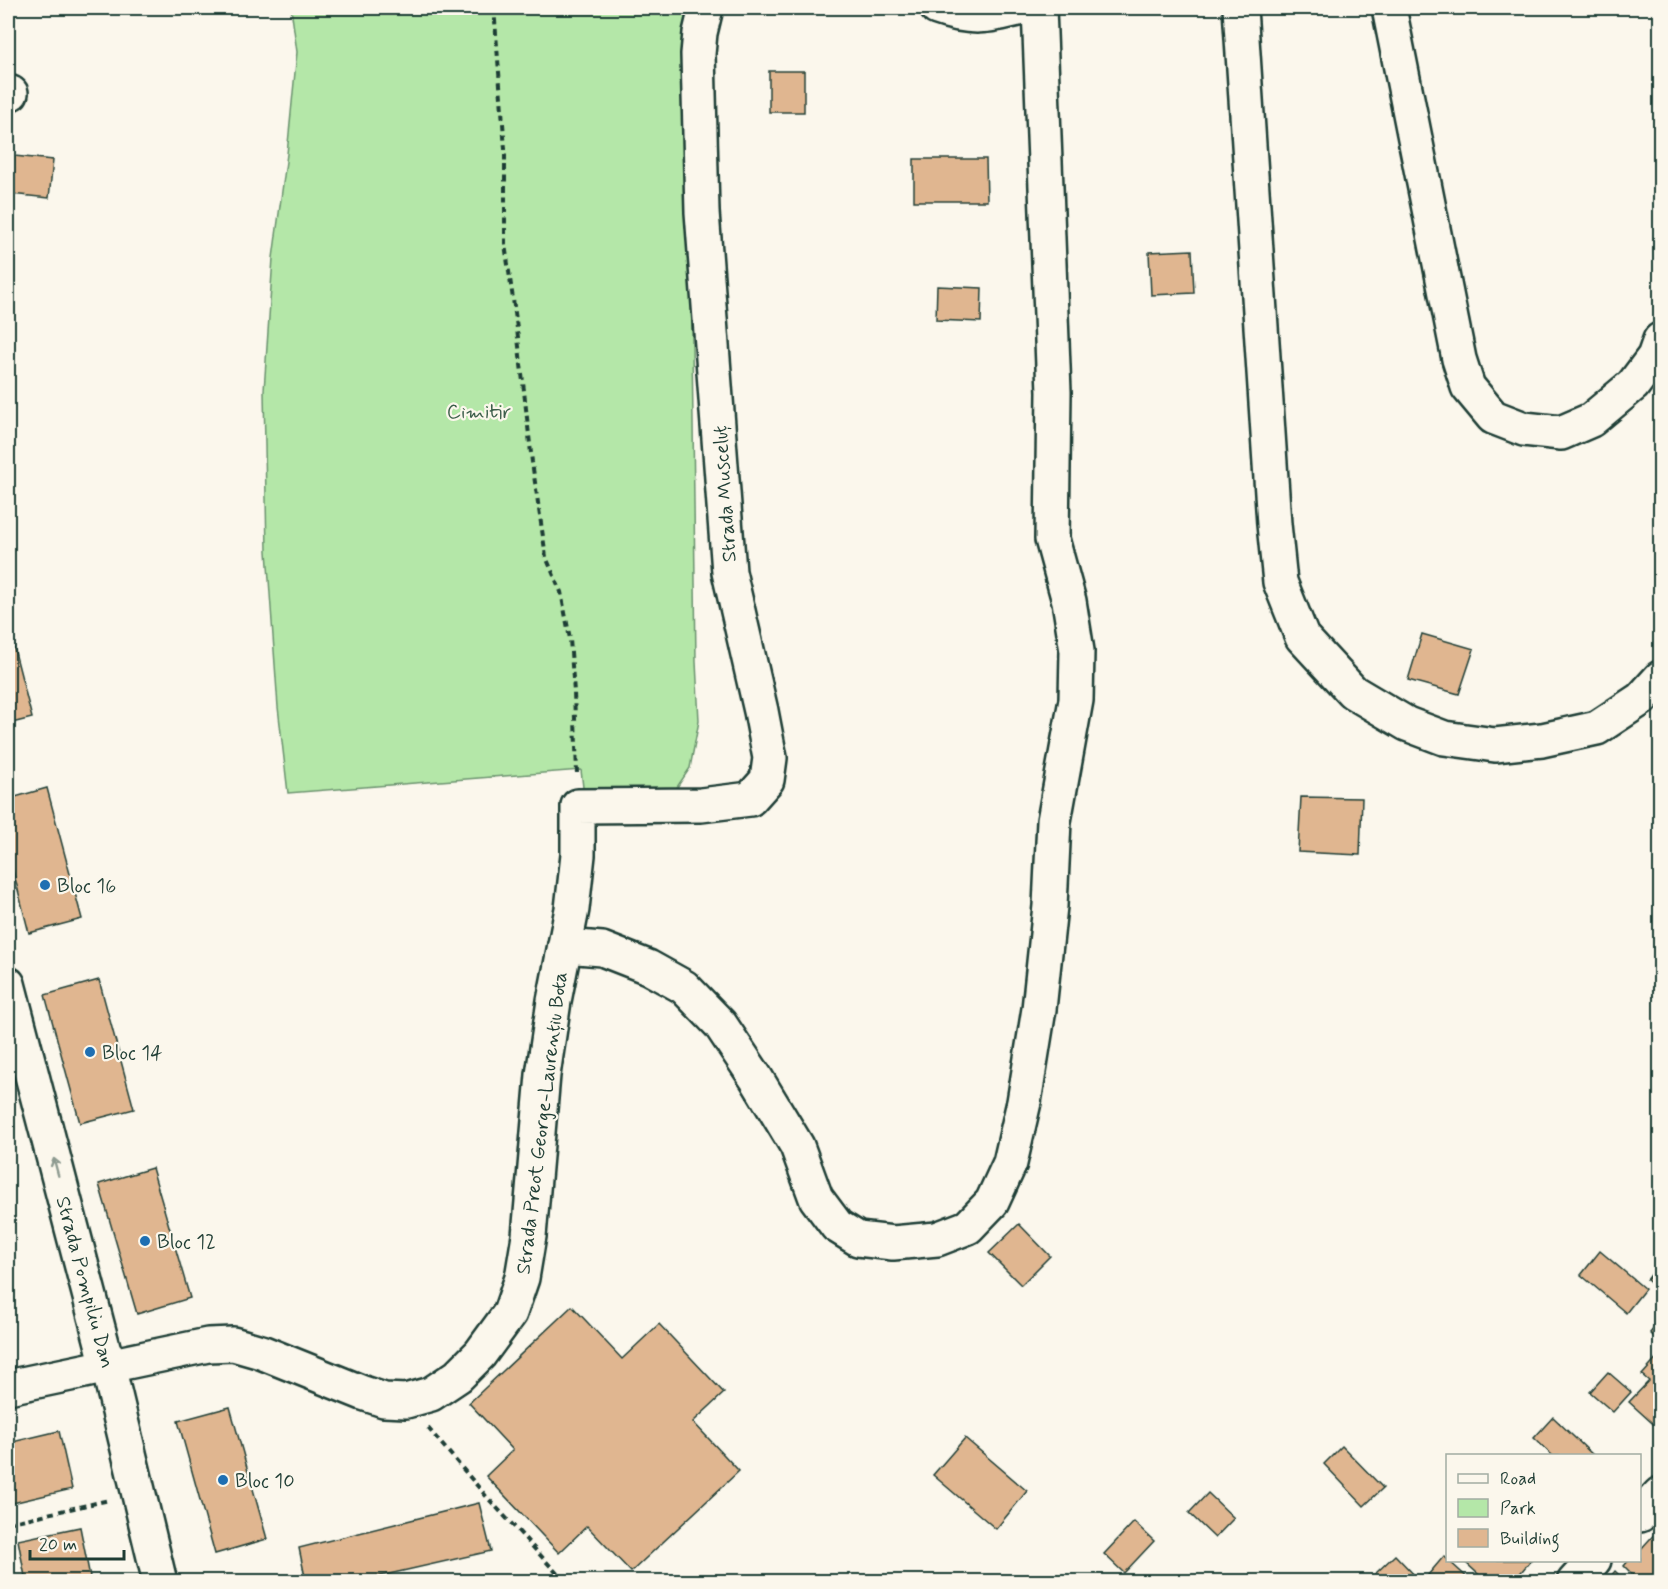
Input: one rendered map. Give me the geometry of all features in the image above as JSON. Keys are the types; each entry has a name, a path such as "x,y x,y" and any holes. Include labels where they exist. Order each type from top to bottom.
{"street":[{"name":"Strada Musceluț","path":"578,806 701,806 750,799 767,780 770,758 729,572 702,212 698,54 706,8"},
{"path":"937,8 953,14 973,16 1022,8"},
{"path":"565,946 602,949 648,967 684,987 720,1023 756,1078 797,1146 816,1198 837,1226 858,1239 893,1243 937,1239 968,1227 992,1202 1010,1163 1026,1091 1040,998 1050,906 1054,821 1076,700 1077,651 1069,601 1052,539 1054,392 1039,8"},
{"path":"1389,8 1459,359 1468,387 1493,417 1524,429 1561,434 1591,420 1633,385 1654,357 1660,340"},
{"path":"1235,9 1280,582 1302,637 1353,692 1407,723 1444,738 1495,745 1542,740 1597,728 1641,699 1660,678"},
{"name":"Strada Preot George-Laurențiu Bota","path":"8,1387 208,1344 233,1344 261,1352 384,1400 406,1401 431,1394 458,1376 480,1354 510,1313 522,1278 529,1236 543,1075 554,1001 572,909 578,855 578,806"},
{"name":"Strada Pompiliu Dan","path":"8,984 108,1366 160,1581"},
{"path":"1641,1514 1660,1494"},
{"path":"1574,1581 1592,1562"}],"path":[{"path":"494,8 505,149 505,244 546,557 561,592 570,639 578,806"},
{"path":"406,1401 486,1496 565,1581"},
{"path":"8,1523 138,1494"}],"green space":[{"name":"Cimitir","path":"291,8 688,8 684,46 683,130 691,264 696,662 699,721 690,768 675,790 584,796 581,770 288,793 278,707 267,551 264,391 273,258 287,154 297,52"}],"building":[{"path":"769,71 804,71 804,112 769,112"},
{"path":"14,156 53,160 49,198 11,194"},
{"path":"914,159 986,159 987,201 914,201"},
{"path":"1192,250 1194,293 1151,295 1149,252"},
{"path":"937,286 982,288 981,322 936,320"},
{"path":"8,625 32,718 8,724"},
{"path":"1422,634 1474,649 1459,694 1408,680"},
{"name":"Bloc 16","path":"47,788 82,919 29,933 8,851 8,799"},
{"path":"1301,797 1362,798 1360,855 1298,852"},
{"name":"Bloc 14","path":"99,980 134,1109 80,1123 45,995"},
{"name":"Bloc 12","path":"152,1168 190,1298 137,1314 99,1184"},
{"path":"1019,1224 1050,1256 1021,1285 989,1253"},
{"path":"1600,1251 1645,1289 1626,1313 1581,1275"},
{"path":"1660,1263 1660,1291 1647,1280"},
{"path":"572,1306 622,1359 659,1324 724,1393 693,1422 739,1471 631,1572 587,1526 559,1553 486,1476 513,1450 469,1403"},
{"path":"1660,1321 1660,1342 1650,1333"},
{"path":"1659,1356 1660,1430 1629,1402 1649,1381 1642,1375"},
{"path":"1608,1372 1631,1392 1613,1412 1590,1392"},
{"name":"Bloc 10","path":"230,1407 267,1539 215,1554 178,1421"},
{"path":"1553,1417 1592,1454 1551,1454 1534,1438"},
{"path":"59,1431 72,1489 8,1504 8,1443"},
{"path":"965,1438 1027,1491 996,1529 933,1475"},
{"path":"1342,1446 1383,1488 1364,1506 1324,1464"},
{"path":"1208,1493 1234,1518 1215,1538 1189,1513"},
{"path":"479,1503 491,1551 354,1582 306,1582 299,1548"},
{"path":"1134,1522 1154,1541 1124,1573 1104,1554"},
{"path":"80,1527 91,1582 26,1582 18,1540"},
{"path":"1659,1529 1660,1582 1640,1582 1624,1566 1627,1562 1641,1562 1641,1549"},
{"path":"1395,1555 1421,1582 1383,1582 1375,1574"},
{"path":"1444,1556 1446,1562 1450,1562 1472,1582 1431,1582 1433,1580 1428,1575"},
{"path":"1465,1562 1529,1562 1513,1582 1487,1582"},
{"path":"1615,1571 1626,1582 1606,1582"}],"place":[{"name":"Bloc 16","path":"45,885"},
{"name":"Bloc 14","path":"90,1052"},
{"name":"Bloc 12","path":"145,1241"},
{"name":"Bloc 10","path":"223,1480"}]}
